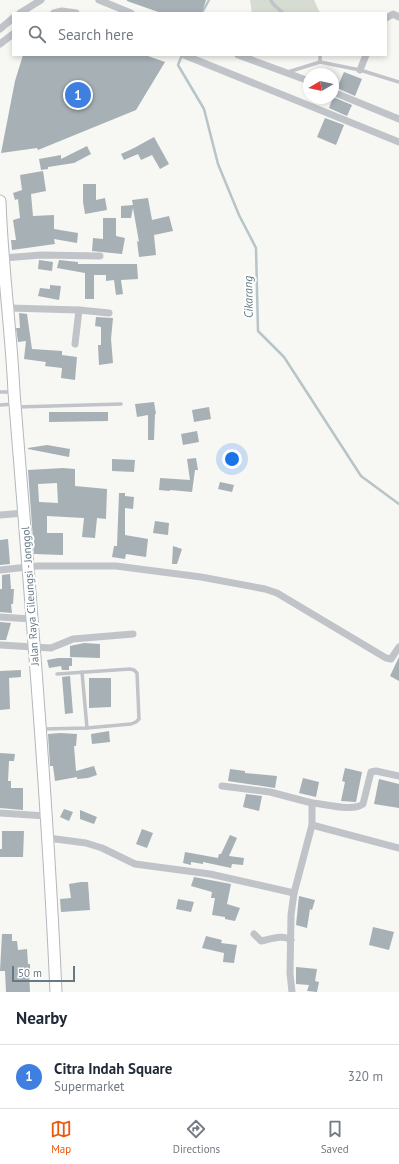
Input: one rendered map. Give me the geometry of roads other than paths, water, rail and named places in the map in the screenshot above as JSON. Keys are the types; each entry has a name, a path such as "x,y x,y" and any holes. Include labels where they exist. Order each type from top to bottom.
{"main road":[{"name":"Jalan Raya Cileungsi - Jonggol","path":"0,201 0,218 9,308 15,406 48,838 55,992"}],"street":[{"path":"22,12 41,0"},
{"path":"100,0 129,12"},
{"path":"387,17 392,14 399,17"},
{"path":"0,29 12,19"},
{"path":"0,44 12,35"},
{"path":"186,56 399,142"},
{"path":"240,56 303,79"},
{"path":"360,70 366,56"},
{"path":"339,94 399,119"},
{"path":"4,258 41,255 100,256"},
{"path":"9,308 79,310 109,313"},
{"path":"75,344 79,310"},
{"path":"0,515 24,513"},
{"path":"0,570 28,567 116,566 201,577 265,589 277,593 386,658 392,659 399,647"},
{"path":"0,618 31,619"},
{"path":"0,645 51,648 73,639 133,634"},
{"path":"222,786 270,792 312,803 353,808 360,807 363,804 371,772 376,771 399,776"},
{"path":"292,992 290,972 291,927 294,893 312,825 312,803"},
{"path":"0,813 46,816"},
{"path":"312,825 399,848"},
{"path":"48,838 86,843 102,848 135,864 210,874 294,893"},
{"path":"254,934 261,941 283,937 291,940"}],"lane":[{"path":"271,0 273,4 282,12"},
{"path":"320,56 320,62"},
{"path":"288,73 320,62 360,70 399,82"},
{"path":"0,392 14,392"},
{"path":"0,405 121,404"},
{"path":"40,730 130,724 139,719 137,674 134,670 57,674"},
{"path":"82,672 87,728"}],"waterway":[{"name":"Cikarang","path":"203,12 209,0"},
{"name":"Cikarang","path":"182,56 178,65 204,109 218,164 239,215 256,248 258,331 284,357 361,476 399,504"}],"place":[{"name":"Citra Indah Square","path":"78,95"}]}
